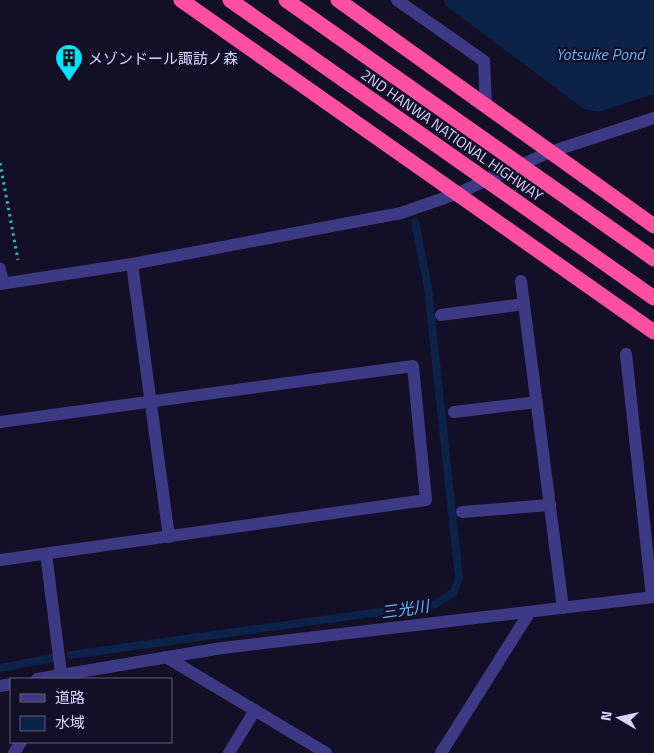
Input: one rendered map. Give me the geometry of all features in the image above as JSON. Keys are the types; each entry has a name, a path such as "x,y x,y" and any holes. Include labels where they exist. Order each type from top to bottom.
{"highway":[{"path":"181,0 654,332"},
{"name":"2ND HANWA NATIONAL HIGHWAY","path":"230,0 654,298"},
{"name":"2ND HANWA NATIONAL HIGHWAY","path":"286,0 654,259"},
{"path":"338,0 654,226"}],"street":[{"path":"404,2 484,61 486,106"},
{"path":"2,284 132,264 401,213 456,194 550,152 654,118"},
{"path":"132,264 169,537"},
{"path":"521,281 563,608"},
{"path":"441,315 524,304"},
{"path":"41,678 60,673 222,648 653,597 626,354"},
{"path":"0,422 413,366 426,500 0,560"},
{"path":"454,412 537,402"},
{"path":"462,512 550,505"},
{"path":"46,554 60,673"},
{"path":"440,753 529,613"},
{"path":"166,657 326,753"},
{"path":"229,753 255,710"}],"lane":[{"path":"0,268 2,284"}],"path":[{"path":"0,163 21,281"}],"water":[{"name":"Yotsuike Pond","path":"444,0 654,0 654,94 599,112 584,109 445,5"}],"waterway":[{"name":"三光川","path":"71,655 436,604 454,592 459,578 428,288 415,222"},
{"name":"三光川","path":"0,668 52,658"}],"place":[{"name":"メゾンドール諏訪ノ森","path":"69,82"}]}
